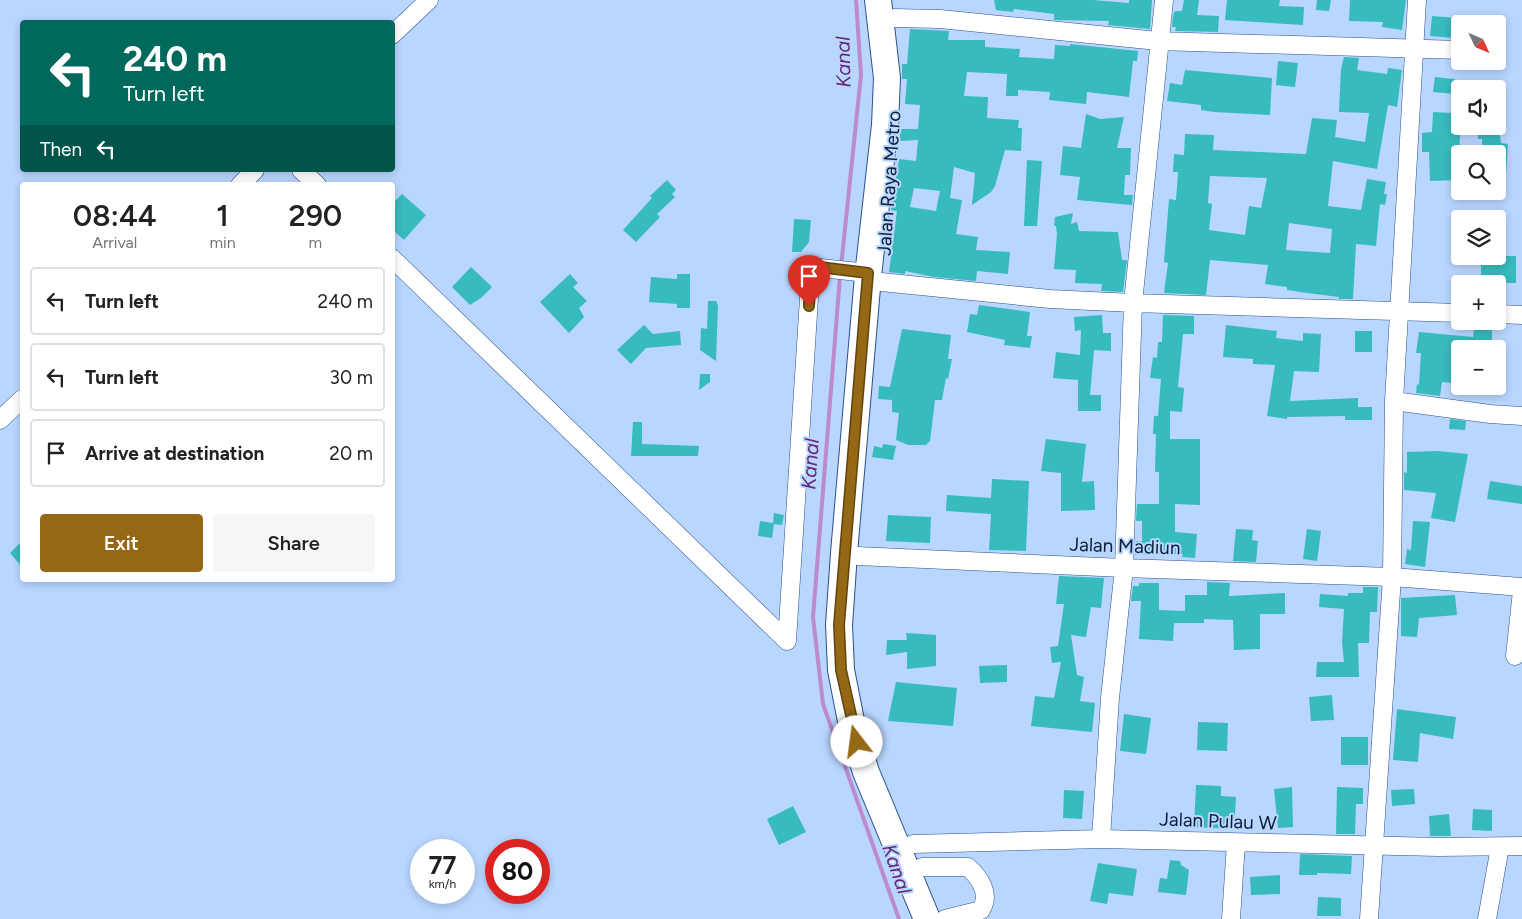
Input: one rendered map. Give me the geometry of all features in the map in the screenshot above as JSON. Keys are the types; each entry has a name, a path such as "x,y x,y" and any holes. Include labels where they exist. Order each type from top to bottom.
{"highway":[{"path":"888,6 886,106 875,277 844,553 839,625 840,661 852,726 866,772 910,858 927,919"},
{"name":"Jalan Raya Metro","path":"875,277 853,626 856,666 866,717 910,858 944,919"}],"street":[{"path":"395,32 429,0"},
{"path":"1101,839 1110,698 1124,568 1133,303 1158,41 1164,0"},
{"path":"1369,919 1392,577 1394,401 1412,48 1417,0"},
{"path":"888,6 940,19 1158,41 1451,50"},
{"path":"243,182 253,172"},
{"path":"303,172 314,182"},
{"path":"395,261 787,641 811,266 875,277 1050,298 1133,303 1451,313"},
{"path":"1506,315 1522,316"},
{"path":"0,420 20,401"},
{"path":"1394,401 1490,414 1522,416"},
{"name":"Jalan Madiun","path":"857,556 1124,568 1392,577 1522,589"},
{"path":"1515,656 1522,589"},
{"name":"Jalan Pulau W","path":"910,858 1101,839 1375,846 1522,846"},
{"path":"1230,919 1236,843"},
{"path":"1487,919 1500,847"},
{"path":"910,858 968,867 982,882 985,899 981,910 944,919"}],"building":[{"path":"994,0 1093,0 1129,3 1129,0 1152,0 1150,29 1108,25 1109,21 1054,20 1054,14 1014,9 1013,12 996,10"},
{"path":"1184,0 1199,0 1197,15 1219,16 1218,32 1175,31 1176,27 1172,27 1173,15 1175,11 1182,11"},
{"path":"1227,0 1280,0 1279,6 1304,7 1303,25 1225,20"},
{"path":"1317,0 1331,0 1329,11 1316,10"},
{"path":"1350,0 1406,0 1402,30 1382,27 1383,22 1349,21"},
{"path":"1432,16 1451,18 1451,38 1430,36"},
{"path":"910,29 949,31 948,40 985,40 985,47 1020,49 1019,57 1054,59 1055,45 1070,46 1070,44 1138,51 1137,61 1133,61 1129,97 1087,92 1086,104 1049,100 1050,92 1018,90 1018,96 1006,96 1007,74 967,72 964,96 988,97 987,118 1019,120 1018,128 1022,128 1021,151 1005,150 995,186 991,192 972,205 975,173 954,167 950,198 962,200 956,234 978,237 976,250 1010,252 1008,274 977,271 976,281 934,277 905,271 905,274 889,272 897,211 891,210 899,159 916,161 918,140 900,141 900,129 918,129 920,105 905,104 907,79 902,79 902,64 907,64","holes":["914,188 940,191 936,211 910,207"]},
{"path":"1344,57 1359,58 1357,70 1387,74 1388,68 1402,70 1397,107 1388,105 1377,169 1333,161 1328,206 1361,210 1367,179 1386,182 1384,194 1387,194 1385,205 1380,204 1376,246 1356,244 1353,299 1339,299 1339,297 1287,290 1287,287 1265,284 1268,265 1210,260 1206,295 1164,293 1168,263 1164,262 1169,199 1176,200 1178,172 1173,172 1174,154 1184,155 1185,134 1214,135 1213,150 1306,154 1312,118 1337,120 1335,137 1365,142 1369,113 1339,112 1341,69","holes":["1210,176 1267,178 1261,208 1249,206 1245,235 1209,230 1212,204 1208,203","1289,223 1332,229 1330,253 1286,250"]},
{"path":"1278,61 1298,63 1295,87 1276,85"},
{"path":"1185,70 1272,78 1270,115 1214,112 1201,110 1201,105 1167,101 1170,83 1182,85"},
{"path":"1435,77 1455,79 1451,80 1451,94 1433,92"},
{"path":"1433,112 1451,113 1451,135 1460,135 1459,145 1451,145 1451,180 1430,181 1429,152 1422,152 1422,133 1432,132"},
{"path":"1086,114 1100,119 1124,117 1117,148 1131,148 1130,175 1125,175 1124,195 1133,195 1132,205 1077,200 1080,177 1060,175 1063,146 1081,148"},
{"path":"1478,135 1500,135 1501,143 1508,144 1506,176 1506,145 1482,145 1482,139 1478,139"},
{"path":"1027,160 1042,161 1037,226 1024,226"},
{"path":"667,180 676,190 672,194 675,197 657,214 660,217 636,242 623,230 652,198 650,196"},
{"path":"402,194 426,215 404,240 395,232 395,201"},
{"path":"1073,213 1071,224 1077,222 1079,231 1118,232 1122,260 1127,260 1123,292 1101,291 1102,284 1075,283 1076,270 1054,269 1057,234 1056,226 1054,226 1055,217"},
{"path":"794,219 811,220 809,242 801,252 792,252"},
{"path":"1506,256 1516,256 1516,283 1506,283 1506,275 1481,275 1481,265 1506,265"},
{"path":"471,267 492,287 481,298 470,305 452,287"},
{"path":"570,274 578,283 573,287 587,301 579,308 584,317 569,333 540,302"},
{"path":"677,274 690,274 690,308 677,308 677,304 649,302 651,277 677,279"},
{"path":"708,301 716,301 718,306 716,361 700,350 701,328 707,329"},
{"path":"979,305 1030,312 1027,336 1032,336 1030,348 1004,345 1005,340 967,332 970,314 977,315"},
{"path":"1102,315 1103,333 1111,333 1111,351 1094,350 1090,395 1101,395 1101,411 1078,411 1078,380 1053,378 1056,352 1080,355 1081,330 1075,331 1074,317"},
{"path":"1163,315 1194,316 1194,334 1183,334 1178,387 1184,388 1182,412 1170,411 1170,439 1200,439 1200,505 1175,504 1175,532 1197,534 1195,558 1182,557 1183,554 1135,555 1136,541 1142,541 1142,521 1136,521 1137,504 1159,504 1159,472 1155,472 1156,434 1153,434 1154,416 1158,416 1161,379 1150,378 1153,357 1157,358 1158,342 1162,342"},
{"path":"644,325 653,334 680,331 681,345 646,348 631,364 617,350"},
{"path":"1226,325 1277,331 1276,338 1303,341 1303,333 1321,334 1319,372 1294,371 1290,401 1358,398 1358,407 1372,407 1372,420 1345,420 1345,416 1287,417 1287,419 1267,416 1275,365 1253,364 1253,359 1223,357"},
{"path":"902,329 951,335 948,359 952,359 948,379 946,378 942,400 935,400 930,441 926,445 908,445 896,440 899,413 892,412 892,400 878,399 879,386 890,387"},
{"path":"1474,330 1492,330 1492,340 1451,340 1451,383 1442,382 1440,396 1416,393 1417,384 1419,385 1421,353 1416,353 1419,332 1473,337"},
{"path":"1355,331 1372,331 1372,352 1355,352"},
{"path":"700,374 710,374 710,382 699,390"},
{"path":"1450,419 1466,421 1465,430 1449,429"},
{"path":"633,422 642,422 642,444 699,446 698,456 631,456"},
{"path":"1046,439 1086,444 1082,482 1094,481 1095,510 1061,511 1061,473 1041,471"},
{"path":"883,444 896,446 893,460 872,457 874,446 882,448"},
{"path":"1437,451 1468,454 1455,522 1431,518 1436,493 1404,490 1404,472 1407,473 1407,452"},
{"path":"992,479 1029,481 1026,551 989,550 991,514 946,511 947,495 991,498"},
{"path":"1490,481 1522,486 1522,504 1487,499"},
{"path":"774,513 784,515 782,525 774,524 772,538 758,536 760,521 773,523"},
{"path":"888,515 931,517 930,543 886,541"},
{"path":"1413,521 1430,522 1425,567 1405,564 1407,549 1411,550"},
{"path":"1236,529 1253,530 1252,540 1258,541 1256,562 1233,561"},
{"path":"1307,529 1321,531 1317,561 1303,559"},
{"path":"20,543 20,565 10,553"},
{"path":"1059,576 1104,578 1101,608 1091,607 1086,637 1071,635 1077,675 1084,677 1080,701 1095,703 1092,732 1031,726 1035,696 1054,698 1061,662 1052,663 1050,647 1058,646 1064,604 1056,604"},
{"path":"1207,582 1230,583 1229,596 1285,593 1285,614 1260,614 1260,649 1234,650 1233,620 1204,619 1204,623 1174,623 1173,641 1139,639 1141,601 1131,601 1133,586 1139,586 1139,583 1159,583 1159,610 1185,611 1185,595 1207,595"},
{"path":"1363,587 1378,587 1377,612 1370,612 1369,643 1358,643 1359,677 1316,677 1317,662 1344,662 1342,642 1344,609 1319,607 1320,594 1348,596 1348,593 1363,593"},
{"path":"1455,595 1457,615 1419,618 1417,637 1401,636 1401,598"},
{"path":"906,633 936,635 936,666 907,669 907,652 886,655 887,640 907,640"},
{"path":"1007,665 1007,682 980,683 979,666"},
{"path":"896,682 957,688 953,726 888,721"},
{"path":"1332,695 1334,720 1311,721 1309,697"},
{"path":"1397,709 1456,717 1453,739 1420,733 1418,762 1393,760"},
{"path":"1124,714 1151,718 1146,754 1120,751"},
{"path":"1198,722 1228,723 1227,751 1197,750"},
{"path":"1341,737 1368,737 1368,765 1341,765"},
{"path":"1196,785 1221,786 1221,796 1236,797 1234,829 1194,827"},
{"path":"1292,787 1293,827 1278,828 1274,789"},
{"path":"1337,787 1363,788 1363,804 1356,804 1355,834 1336,834"},
{"path":"1414,789 1415,804 1392,806 1391,790"},
{"path":"1064,790 1084,791 1082,819 1063,818"},
{"path":"793,806 806,832 779,845 767,819"},
{"path":"1473,809 1492,810 1492,831 1472,830"},
{"path":"1449,814 1451,836 1430,836 1429,816"},
{"path":"1300,854 1352,856 1351,874 1317,873 1317,875 1299,875"},
{"path":"1170,860 1180,861 1181,865 1189,870 1186,895 1158,892 1160,878 1167,879"},
{"path":"1098,863 1137,869 1133,896 1109,893 1107,904 1090,901"},
{"path":"1280,875 1280,894 1251,895 1250,877"},
{"path":"1318,897 1341,898 1341,916 1317,916"}],"waterway":[{"name":"Kanal","path":"841,267 861,75 856,0"},
{"name":"Kanal","path":"840,276 813,617 823,704 899,919"}],"route":[{"path":"809,306 811,266 868,273 839,625 841,670 857,742"}]}
